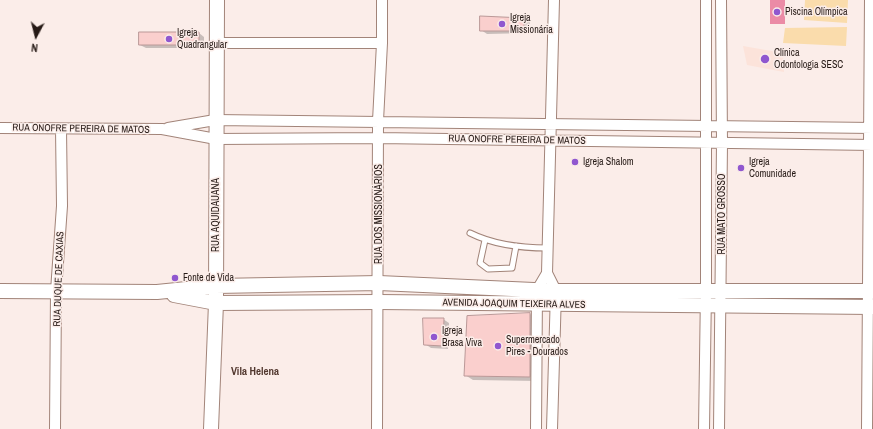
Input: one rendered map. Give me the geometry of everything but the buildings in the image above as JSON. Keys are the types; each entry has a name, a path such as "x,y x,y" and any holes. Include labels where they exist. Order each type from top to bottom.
{"main road":[{"name":"RUA AQUIDAUANA","path":"211,429 216,302 217,0"},
{"name":"AVENIDA JOAQUIM TEIXEIRA ALVES","path":"0,291 157,292 216,286 379,284 537,290 556,297 705,306 870,307"},
{"name":"AVENIDA JOAQUIM TEIXEIRA ALVES","path":"157,292 216,302 537,304 556,297 706,290 870,291"}],"street":[{"name":"RUA DOS MISSIONÁRIOS","path":"377,429 379,302 378,122 382,44 382,0"},
{"path":"552,429 556,297 548,273 548,248 554,0"},
{"name":"RUA MATO GROSSO","path":"704,429 706,290 706,0"},
{"name":"RUA MATO GROSSO","path":"719,429 722,306 721,0"},
{"path":"867,429 870,307 870,0"},
{"path":"216,43 382,44"},
{"name":"RUA ONOFRE PEREIRA DE MATOS","path":"0,128 162,129 216,120 871,128"},
{"path":"826,127 826,144"},
{"name":"RUA DUQUE DE CAXIAS","path":"55,429 56,291 62,206 61,129"},
{"name":"RUA ONOFRE PEREIRA DE MATOS","path":"162,129 216,140 378,138 871,144"},
{"path":"536,429 537,290 548,273"}],"lane":[{"path":"470,233 485,240 516,246 548,248"},
{"path":"485,240 480,263 488,269 512,268 516,246"}],"shaded area":[{"name":"Piscina Olímpica","path":"770,0 785,0 785,24 770,24"},
{"path":"805,0 848,0 847,23 804,20"},
{"path":"847,27 846,46 783,43 785,28"},
{"name":"Clínica Odontologia SESC","path":"743,46 783,53 784,72 747,65"}],"place":[{"name":"Piscina Olímpica","path":"777,12"},
{"name":"Igreja Missionária","path":"502,24"},
{"name":"Igreja Quadrangular","path":"169,39"},
{"name":"Clínica Odontologia SESC","path":"765,59"},
{"name":"Igreja Shalom","path":"575,162"},
{"name":"Igreja Comunidade","path":"741,168"},
{"name":"Fonte de Vida","path":"175,278"},
{"name":"Igreja Brasa Viva","path":"434,337"},
{"name":"Supermercado Pires - Dourados","path":"498,346"}],"district":[{"name":"Vila Helena","path":"255,372"}]}
